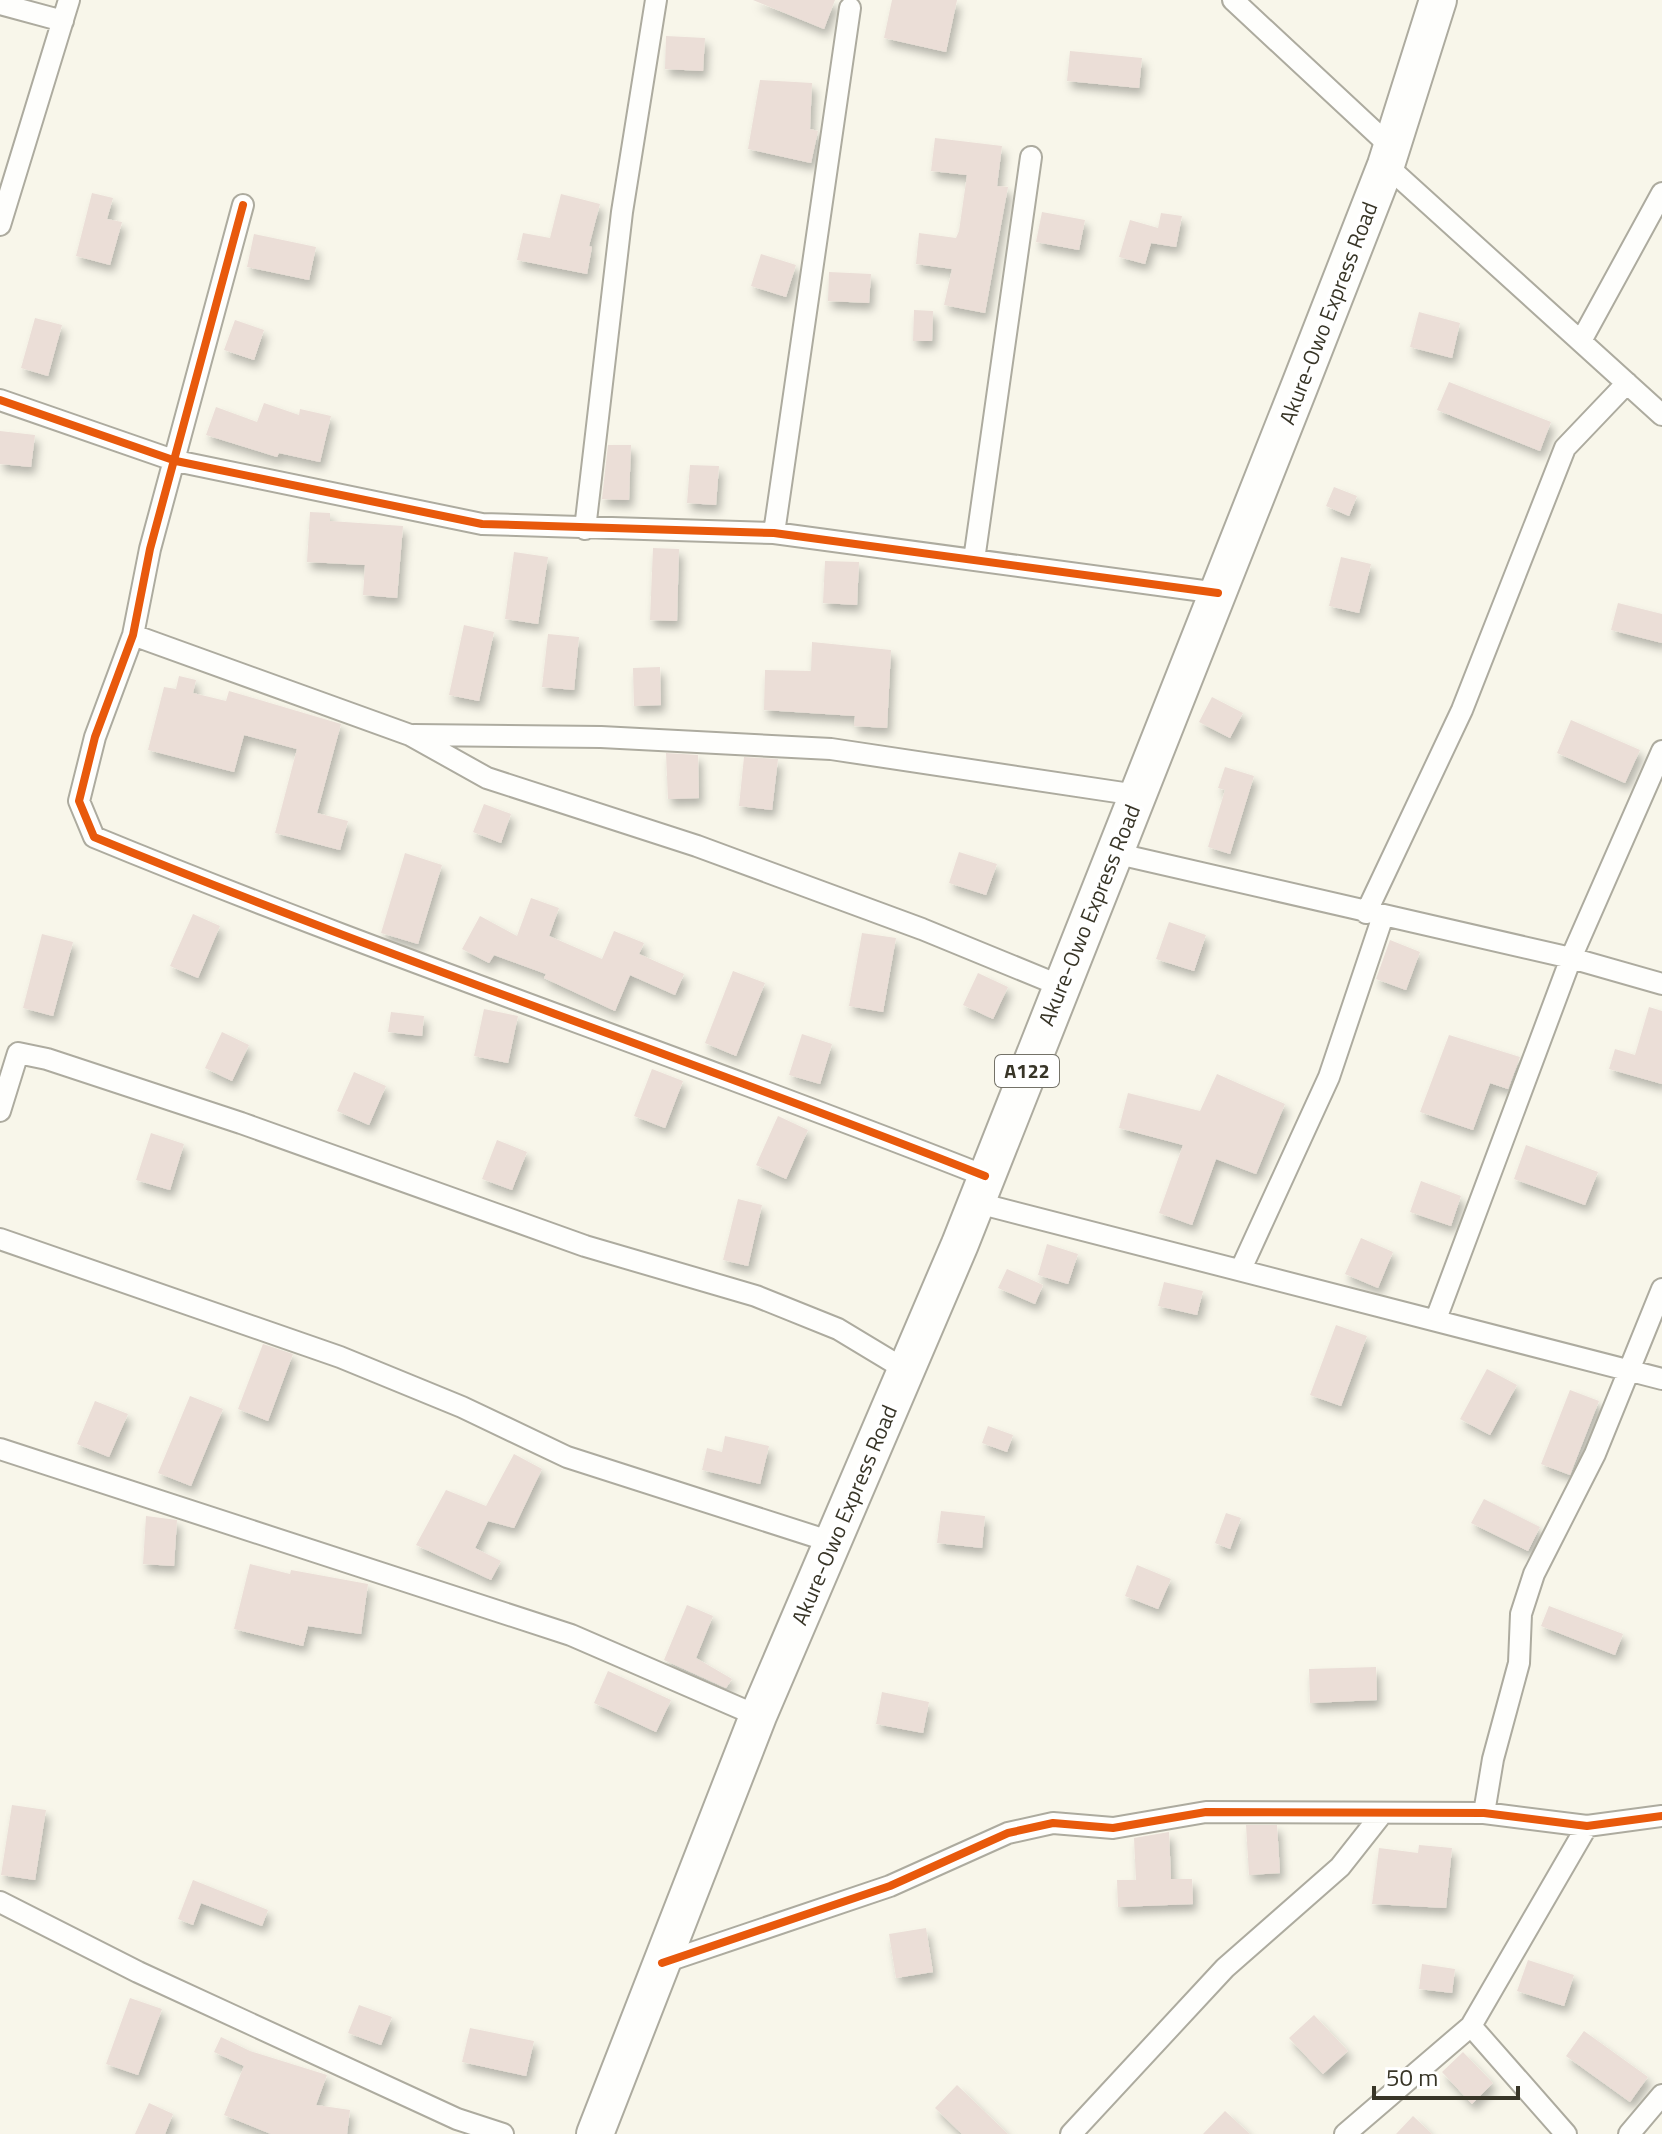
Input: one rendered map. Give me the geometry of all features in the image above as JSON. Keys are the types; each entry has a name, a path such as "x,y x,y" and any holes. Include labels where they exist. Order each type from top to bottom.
{"highway":[{"name":"Akure-Owo Express Road","path":"595,2134 758,1716 906,1370 1218,593 1388,156 1438,0"}],"street":[{"path":"0,225 69,0"},
{"path":"585,529 622,212 656,0"},
{"path":"1233,0 1388,156 1662,415"},
{"path":"0,4 63,21"},
{"path":"774,533 850,8"},
{"path":"974,560 1031,157"},
{"path":"1581,341 1662,193"},
{"path":"243,205 150,549 133,635 95,737 79,801 94,837 249,900 564,1015 980,1189 1241,1269 1662,1379"},
{"path":"1241,1269 1329,1077 1374,914 1462,710 1565,448 1627,383"},
{"path":"0,400 176,461 482,524 774,533 1218,593"},
{"path":"133,635 410,735 487,778 697,846 922,929 1061,986"},
{"path":"410,735 601,737 831,749 1137,795"},
{"path":"1436,1319 1571,958 1662,751"},
{"path":"1114,853 1571,958 1662,984"},
{"path":"0,1111 18,1053 47,1059 241,1123 585,1246 756,1296 838,1329 906,1370"},
{"path":"0,1239 340,1357 462,1407 567,1457 832,1542"},
{"path":"1484,1813 1493,1759 1519,1663 1521,1614 1534,1574 1595,1454 1662,1289"},
{"path":"0,1449 571,1635 758,1716"},
{"path":"662,1963 890,1886 1008,1833 1053,1823 1113,1828 1206,1812 1484,1813 1587,1826 1662,1816"},
{"path":"1071,2134 1225,1968 1340,1867 1381,1815"},
{"path":"1345,2134 1471,2026 1587,1826"},
{"path":"0,1902 138,1972 457,2119 503,2134"},
{"path":"1471,2026 1566,2134"},
{"path":"1629,2134 1662,2095"}],"building":[{"path":"753,0 835,0 824,29"},
{"path":"892,0 957,0 946,52 884,38"},
{"path":"666,36 705,38 703,71 665,69"},
{"path":"1070,51 1142,58 1139,88 1067,81"},
{"path":"760,80 812,83 810,129 818,131 811,163 748,149"},
{"path":"935,138 1002,146 997,186 1008,187 985,313 944,305 952,269 916,264 919,233 956,238 959,231 967,175 931,171"},
{"path":"92,193 113,198 107,219 122,222 110,265 76,256"},
{"path":"561,194 600,204 589,246 592,247 587,274 517,260 523,233 550,238"},
{"path":"1042,212 1085,220 1079,250 1036,242"},
{"path":"1161,213 1182,216 1176,247 1151,243 1145,264 1119,257 1130,220 1158,228"},
{"path":"254,234 316,247 309,280 247,267"},
{"path":"761,254 796,265 786,297 751,286"},
{"path":"829,272 871,274 869,303 828,301"},
{"path":"914,310 933,311 932,341 913,341"},
{"path":"1419,312 1460,323 1452,358 1410,347"},
{"path":"35,318 62,325 48,376 21,368"},
{"path":"235,320 264,330 254,360 224,350"},
{"path":"1449,382 1551,422 1540,451 1437,410"},
{"path":"264,403 299,415 300,409 331,416 320,462 279,453 277,457 206,435 216,407 257,422"},
{"path":"0,431 35,435 31,467 0,464"},
{"path":"608,445 631,445 629,500 602,499"},
{"path":"690,465 719,466 716,505 687,503"},
{"path":"1334,487 1357,496 1349,516 1326,506"},
{"path":"310,512 330,513 330,521 403,526 397,598 363,595 365,565 307,562"},
{"path":"653,548 679,549 677,621 650,620"},
{"path":"514,552 548,557 538,624 505,619"},
{"path":"1341,557 1371,564 1359,613 1329,606"},
{"path":"825,561 859,562 857,605 823,603"},
{"path":"1618,603 1662,614 1662,643 1611,630"},
{"path":"464,625 494,632 479,701 449,695"},
{"path":"548,634 579,637 574,690 542,687"},
{"path":"812,642 891,650 887,728 854,726 855,716 764,710 765,670 811,671"},
{"path":"660,667 661,705 634,706 633,668"},
{"path":"179,676 196,680 193,693 226,701 229,691 341,724 317,813 348,821 340,850 275,833 297,749 244,735 234,772 148,750 164,687 176,689"},
{"path":"1212,697 1243,713 1230,738 1199,722"},
{"path":"1571,720 1640,750 1625,783 1557,753"},
{"path":"666,753 698,755 699,798 668,799"},
{"path":"744,757 778,759 772,810 739,806"},
{"path":"1225,767 1254,776 1230,854 1208,847 1225,790 1218,788"},
{"path":"484,804 511,814 501,843 473,832"},
{"path":"959,852 997,864 986,895 949,883"},
{"path":"405,853 442,865 418,944 381,933"},
{"path":"531,898 559,908 549,936 602,959 614,931 644,943 639,954 684,974 675,995 630,975 615,1011 544,978 546,974 494,955 489,963 462,949 480,916 517,936"},
{"path":"193,914 220,926 198,978 170,966"},
{"path":"1169,922 1206,935 1194,971 1156,959"},
{"path":"862,933 896,938 883,1012 849,1006"},
{"path":"42,934 73,942 53,1016 23,1008"},
{"path":"1390,940 1420,952 1406,990 1376,979"},
{"path":"733,971 765,983 736,1056 705,1043"},
{"path":"978,973 1008,987 993,1019 963,1005"},
{"path":"1649,1007 1662,1011 1662,1084 1609,1069 1615,1049 1635,1055"},
{"path":"484,1009 518,1016 508,1063 474,1056"},
{"path":"391,1012 424,1016 422,1036 388,1032"},
{"path":"222,1032 249,1045 232,1081 205,1068"},
{"path":"802,1034 832,1044 820,1084 789,1075"},
{"path":"1449,1035 1520,1057 1508,1089 1490,1083 1473,1130 1420,1112"},
{"path":"652,1069 683,1081 665,1128 634,1116"},
{"path":"354,1072 386,1086 369,1125 337,1111"},
{"path":"1217,1074 1285,1104 1256,1174 1216,1159 1192,1225 1159,1213 1183,1145 1119,1128 1128,1093 1200,1111"},
{"path":"778,1116 808,1130 786,1179 756,1165"},
{"path":"151,1133 184,1144 170,1190 136,1180"},
{"path":"497,1140 527,1152 512,1190 482,1179"},
{"path":"1526,1145 1598,1172 1585,1205 1514,1179"},
{"path":"1421,1181 1461,1196 1451,1226 1410,1212"},
{"path":"738,1199 762,1205 748,1266 723,1260"},
{"path":"1361,1238 1393,1252 1378,1288 1345,1274"},
{"path":"1047,1244 1078,1254 1068,1284 1038,1275"},
{"path":"1007,1269 1043,1285 1035,1304 998,1288"},
{"path":"1164,1282 1203,1291 1197,1315 1158,1306"},
{"path":"1336,1325 1367,1336 1341,1406 1310,1395"},
{"path":"263,1344 293,1354 268,1421 238,1409"},
{"path":"1487,1369 1517,1385 1490,1435 1460,1419"},
{"path":"1570,1390 1599,1401 1570,1475 1541,1464"},
{"path":"190,1396 223,1409 191,1486 158,1473"},
{"path":"95,1401 128,1414 109,1457 77,1444"},
{"path":"988,1426 1013,1435 1007,1452 982,1443"},
{"path":"725,1436 769,1446 760,1484 702,1470 707,1448 722,1452"},
{"path":"514,1454 542,1469 514,1528 488,1521 475,1548 501,1561 491,1580 416,1545 446,1490 486,1506"},
{"path":"1484,1499 1540,1527 1528,1551 1471,1523"},
{"path":"941,1511 985,1516 982,1548 937,1543"},
{"path":"1226,1513 1241,1518 1230,1549 1215,1543"},
{"path":"146,1516 177,1520 174,1566 143,1564"},
{"path":"250,1564 290,1574 291,1570 368,1584 361,1634 308,1626 303,1646 234,1629"},
{"path":"1137,1565 1171,1579 1158,1609 1125,1596"},
{"path":"687,1605 713,1616 696,1658 732,1679 726,1688 664,1660"},
{"path":"1549,1606 1623,1634 1615,1655 1541,1626"},
{"path":"1376,1667 1377,1700 1310,1703 1309,1669"},
{"path":"608,1671 671,1700 656,1732 594,1703"},
{"path":"882,1692 929,1702 923,1733 876,1724"},
{"path":"12,1805 46,1810 35,1880 1,1875"},
{"path":"1246,1825 1277,1825 1280,1873 1249,1875"},
{"path":"1169,1832 1171,1879 1192,1879 1193,1904 1118,1907 1117,1880 1136,1880 1134,1838"},
{"path":"1419,1845 1452,1848 1446,1908 1372,1904 1379,1848 1418,1853"},
{"path":"193,1880 268,1910 262,1926 201,1903 193,1925 178,1919"},
{"path":"926,1928 933,1972 896,1978 889,1934"},
{"path":"1528,1960 1574,1975 1564,2006 1517,1991"},
{"path":"1422,1964 1455,1969 1452,1993 1419,1989"},
{"path":"130,1998 162,2009 138,2075 106,2064"},
{"path":"359,2005 392,2017 381,2045 348,2033"},
{"path":"1314,2015 1348,2051 1323,2074 1289,2038"},
{"path":"470,2028 534,2041 526,2076 462,2062"},
{"path":"1584,2031 1648,2077 1630,2102 1566,2056"},
{"path":"221,2037 250,2051 327,2075 316,2105 350,2110 347,2134 271,2134 224,2115 244,2066 214,2052"},
{"path":"1463,2052 1493,2083 1472,2104 1442,2072"},
{"path":"957,2085 1008,2134 962,2134 935,2108"},
{"path":"149,2103 173,2114 165,2134 135,2134"},
{"path":"1225,2111 1250,2134 1203,2134"},
{"path":"1413,2116 1432,2134 1396,2134"}],"cycle path":[{"path":"243,205 150,549 133,635 95,737 79,801 94,837 316,925 985,1176"},
{"path":"0,400 176,461 482,524 774,533 1218,593"},
{"path":"662,1963 890,1886 1008,1833 1053,1823 1113,1828 1206,1812 1484,1813 1587,1826 1662,1816"}]}
